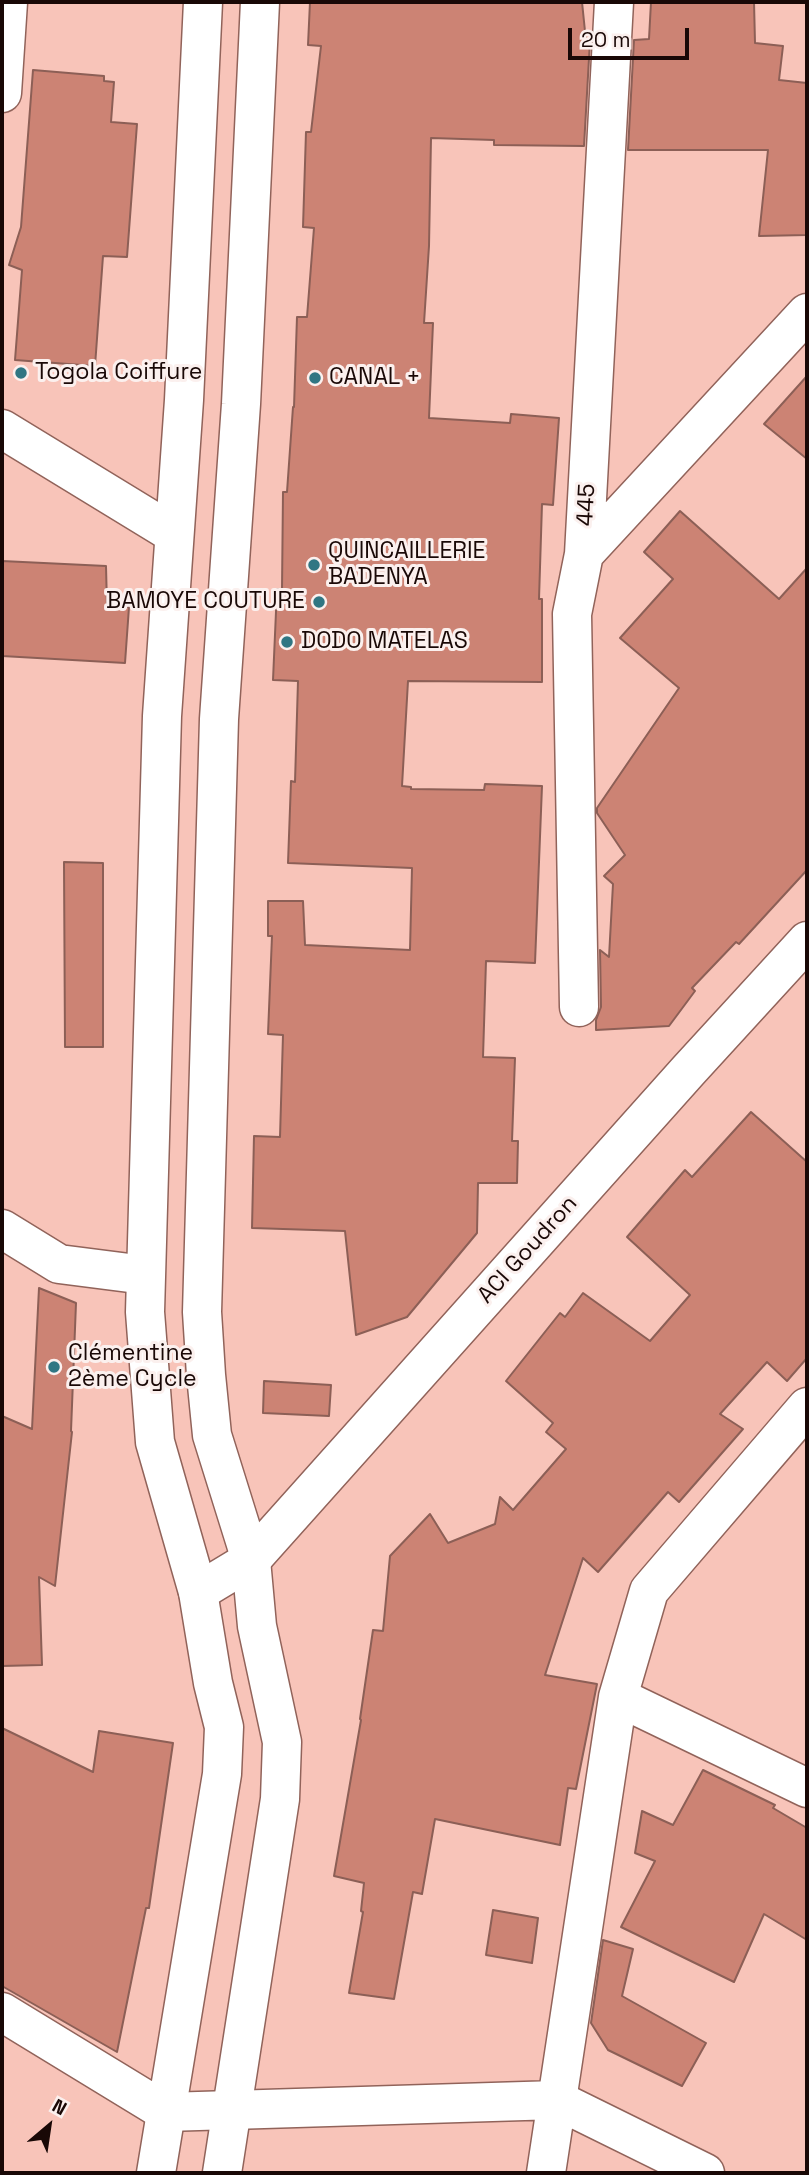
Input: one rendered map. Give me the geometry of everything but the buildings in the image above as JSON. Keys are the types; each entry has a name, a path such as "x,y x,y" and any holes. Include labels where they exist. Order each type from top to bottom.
{"street":[{"path":"2,93 8,2"},
{"path":"156,2173 222,1774 224,1727 213,1683 198,1592 155,1442 147,1352 145,1275 162,716 184,400 203,2"},
{"path":"222,2173 280,1799 282,1742 257,1626 251,1560 212,1435 202,1312 219,719 241,404 260,2"},
{"name":"445","path":"579,1007 572,614 584,554 614,2"},
{"path":"584,554 807,313"},
{"path":"2,429 174,534"},
{"name":"ACI Goudron","path":"198,1592 251,1560 807,941"},
{"path":"2,1230 59,1264 145,1275"},
{"path":"546,2173 618,1697 649,1591 807,1407"},
{"path":"618,1697 807,1788"},
{"path":"2,2012 166,2112 557,2100 705,2173"}],"place":[{"name":"Togola Coiffure","path":"21,373"},
{"name":"CANAL +","path":"315,378"},
{"name":"QUINCAILLERIE BADENYA","path":"314,565"},
{"name":"BAMOYE COUTURE","path":"319,602"},
{"name":"DODO MATELAS","path":"287,642"},
{"name":"Clémentine 2ème Cycle","path":"54,1367"}]}
